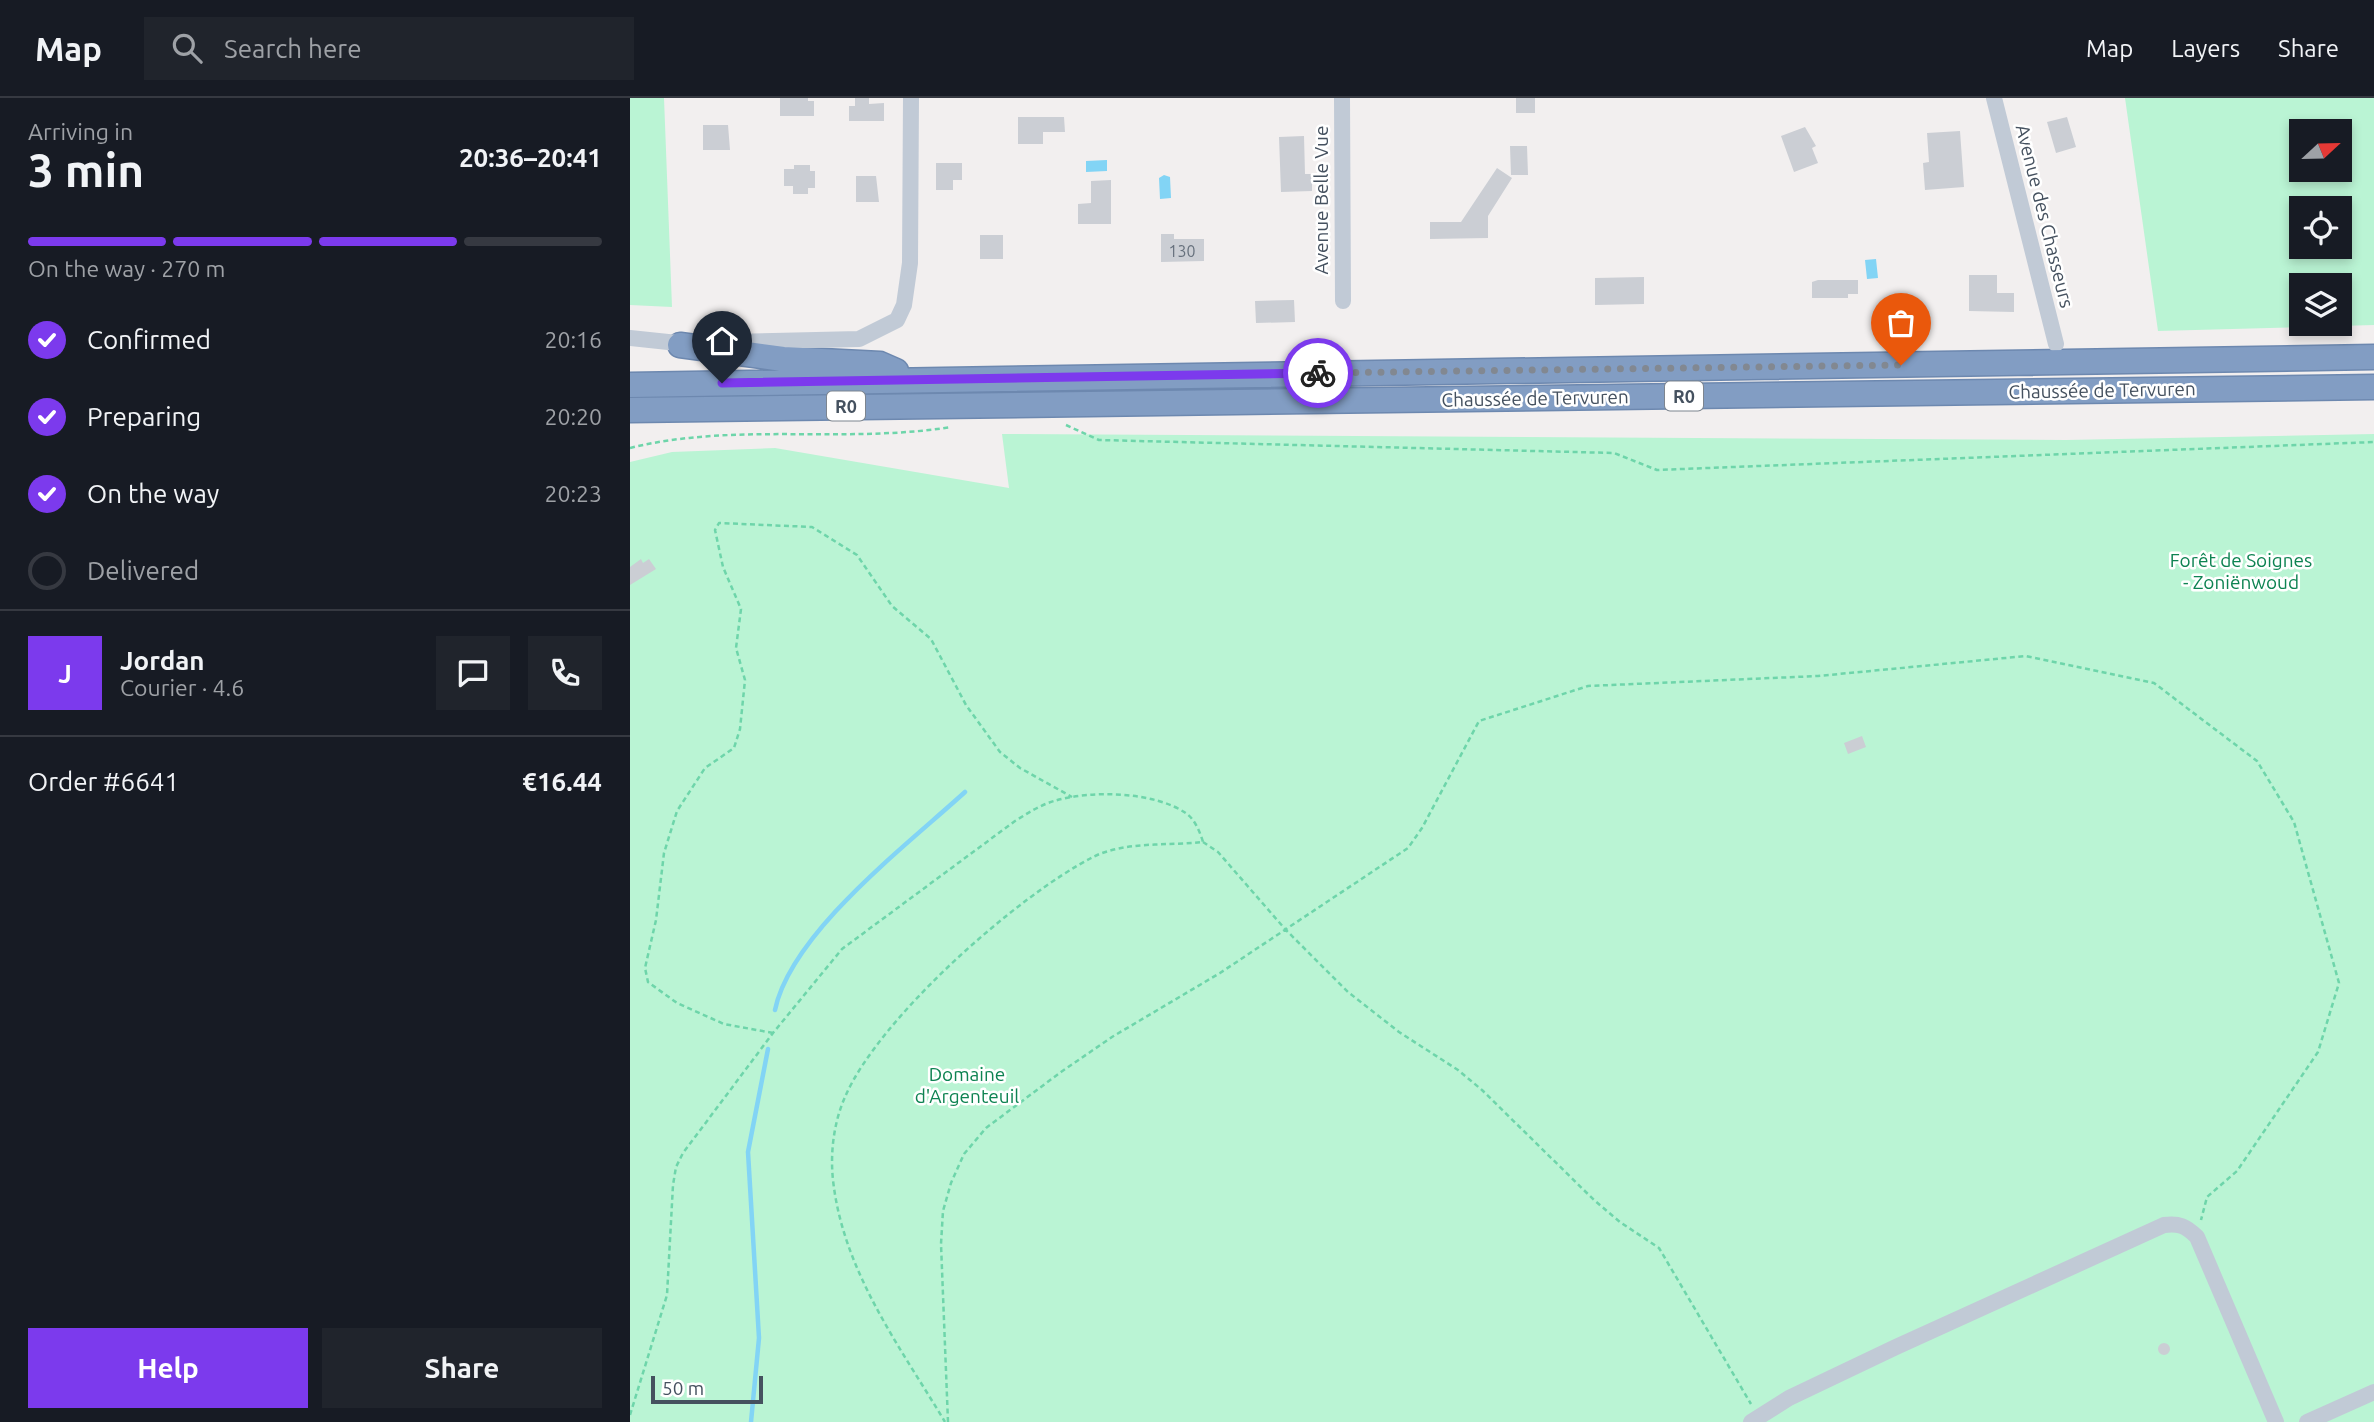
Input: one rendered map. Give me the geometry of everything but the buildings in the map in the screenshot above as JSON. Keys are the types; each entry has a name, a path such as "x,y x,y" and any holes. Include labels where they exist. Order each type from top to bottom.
{"highway":[{"path":"681,345 783,359 880,364 916,379"},
{"name":"Chaussée de Tervuren","path":"916,379 2374,357"},
{"name":"R0","path":"630,385 916,379"},
{"name":"Chaussée de Tervuren","path":"697,407 2374,387"},
{"path":"630,426 658,423 697,407"},
{"name":"R0","path":"630,410 697,407"}],"street":[{"path":"630,338 681,345 859,340 897,320 904,305 910,263 911,98"},
{"name":"Avenue Belle Vue","path":"1342,98 1343,301"},
{"name":"Avenue des Chasseurs","path":"1994,98 2056,344"},
{"path":"1755,1419 1789,1398 1895,1347 2164,1225 2176,1224 2187,1227 2197,1237 2276,1422"},
{"path":"2307,1422 2374,1392"}],"path":[{"path":"1061,421 1099,440 1614,453 1657,470 2374,442"},
{"path":"630,448 676,439 885,434 961,425"},
{"path":"773,1033 724,1024 677,1003 648,982 645,968 656,920 664,853 677,811 705,768 734,748 740,729 745,680 736,648 741,609 723,568 715,530 719,523 811,527 857,555 892,606 931,639 966,705 1000,752 1020,768 1072,797"},
{"path":"946,1422 941,1255 943,1211 951,1183 964,1154 986,1128 1052,1079 1408,848 1422,828 1479,721 1588,686 1818,676 2026,656 2154,683 2257,761 2294,822 2339,983 2318,1052 2237,1171 2207,1196 2197,1237"},
{"path":"630,1415 667,1295 676,1167 773,1033 842,949 1015,821 1037,808 1091,794 1138,796 1188,814 1203,842 1218,852 1285,929 1348,992 1399,1032 1458,1070 1603,1207 1658,1248 1673,1267 1755,1419"},
{"path":"946,1422 873,1302 856,1270 846,1242 833,1178 833,1155 838,1117 846,1094 888,1033 948,967 1049,884 1112,850 1203,842"}],"green space":[{"path":"630,98 664,98 672,307 630,305"},
{"path":"2125,98 2374,98 2374,325 2352,326 2352,273 2289,273 2289,327 2158,331"},
{"path":"1002,434 2066,440 2374,434 2374,1422 630,1422 630,462 672,452 775,448 1009,488"}],"water":[{"path":"1107,160 1107,171 1086,172 1086,161"},
{"path":"1164,175 1170,177 1171,198 1160,199 1159,178"},
{"path":"1876,259 1878,278 1867,279 1865,260"}],"waterway":[{"path":"775,1010 785,981 803,951 827,921 854,892 965,792"},
{"path":"751,1422 759,1338 748,1152 768,1049"}],"way so far":[{"path":"1318,373 1901,365"}],"route":[{"path":"722,383 1318,373"}],"park label":[{"name":"Forêt de Soignes - Zoniënwoud","path":"2241,571"},
{"name":"Domaine d'Argenteuil","path":"967,1085"}]}
